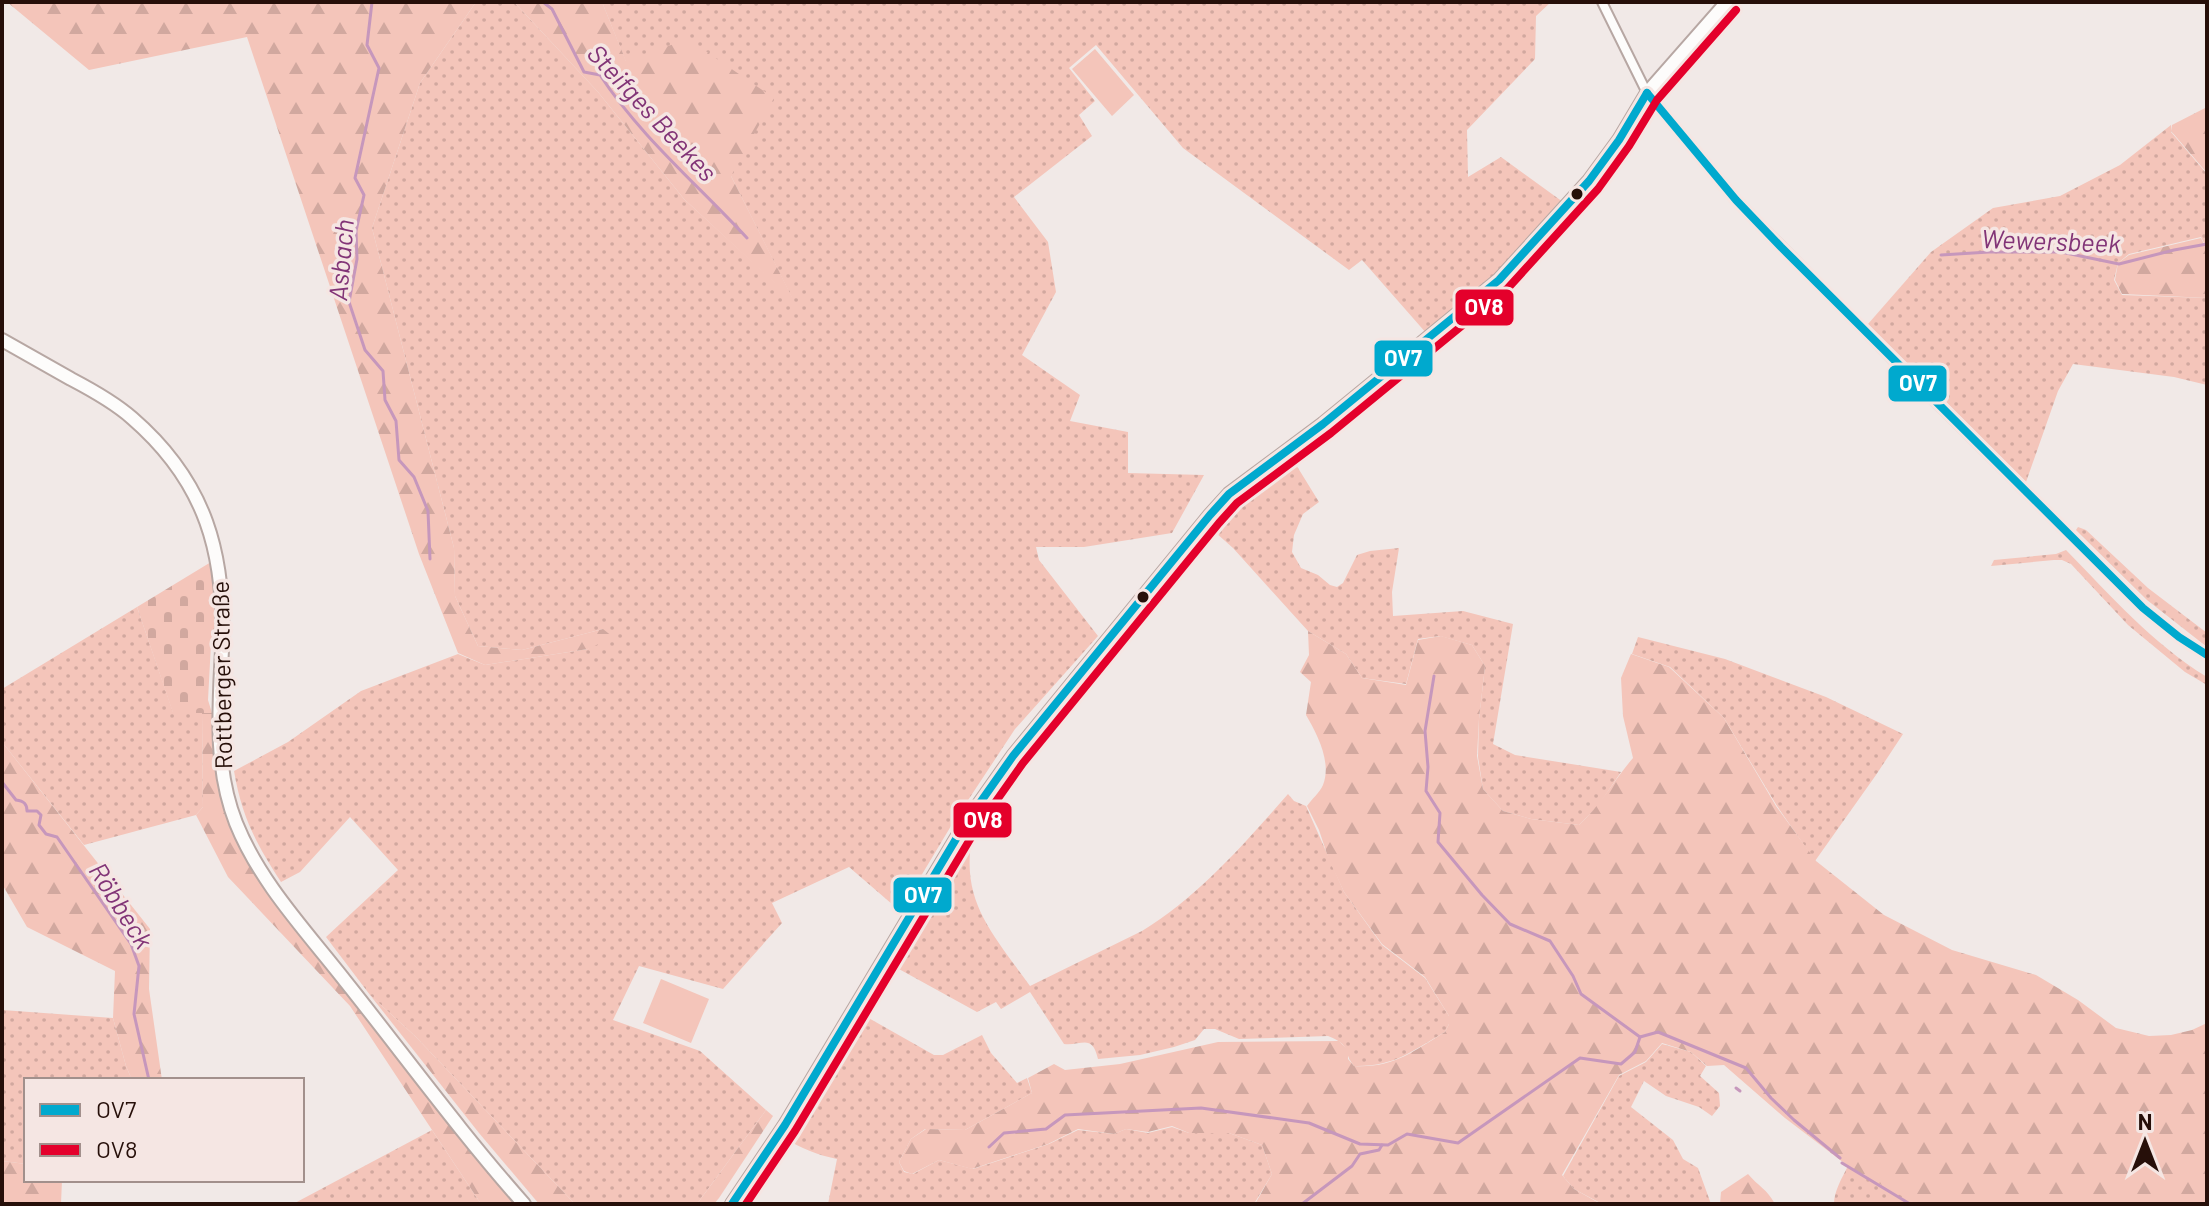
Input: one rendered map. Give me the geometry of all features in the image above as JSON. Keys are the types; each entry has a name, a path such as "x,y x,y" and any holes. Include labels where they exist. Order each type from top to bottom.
{"street":[{"path":"1602,2 1647,93 1736,200 2143,608 2207,655"},
{"path":"732,1204 785,1125 965,824 1013,756 1210,515 1229,494 1323,424 1499,280 1589,181 1619,140 1647,93 1727,2"},
{"name":"Rottberger Straße","path":"2,340 101,395 130,416 169,455 199,500 211,533 221,578 223,634 218,743 228,801 244,841 274,890 524,1204"}],"green space":[{"path":"7,2 476,2 420,83 372,228 454,548 455,596 478,646 522,650 603,629 613,637 588,649 485,665 458,653 419,554 247,37 89,70"},
{"path":"476,2 514,2 598,92 684,199 792,298 731,176 626,62 602,2 1551,2 1536,16 1535,59 1467,130 1468,177 1501,157 1563,202 1496,277 1427,334 1362,260 1349,270 1183,148 1096,45 1069,68 1095,101 1079,115 1092,136 1014,197 1048,242 1056,292 1022,355 1080,395 1070,421 1128,432 1128,473 1204,475 1172,533 1084,547 1036,547 1039,560 1098,636 1015,729 900,911 849,867 772,903 782,923 723,989 639,966 613,1020 700,1051 766,1110 697,1204 575,1204 415,1036 370,995 326,937 398,870 350,817 300,872 281,882 251,830 234,771 288,742 361,691 458,654 485,665 588,649 603,629 522,650 478,646 455,596 454,548 372,228 420,83"},
{"path":"514,2 602,2 626,61 688,39 774,98 731,176 794,301 684,199 598,92"},
{"path":"1095,49 1134,95 1112,116 1072,69"},
{"path":"2207,107 2207,173 2171,131 2172,125"},
{"path":"2171,125 2171,132 2207,174 2207,249 2201,237 2129,254 2118,263 2114,280 2122,295 2207,298 2207,385 2174,377 2073,364 2058,391 2026,482 1868,324 1931,252 1993,208 2060,196 2120,165"},
{"path":"2201,238 2207,250 2207,298 2122,294 2115,280 2118,263 2129,255"},
{"path":"1290,455 1319,502 1303,514 1294,535 1292,552 1301,568 1337,587 1343,583 1357,555 1399,548 1392,592 1393,616 1463,611 1513,624 1493,744 1515,755 1621,772 1598,806 1579,825 1531,819 1503,811 1483,789 1478,757 1485,666 1472,645 1440,636 1418,639 1406,684 1362,678 1346,654 1308,631 1233,548 1207,525 1219,511"},
{"path":"2078,527 2086,530 2148,588 2207,633 2207,647 2147,600 2076,530"},
{"path":"2066,550 2150,634 2207,677 2207,685 2185,672 2128,625 2071,564 2054,560 1991,566 1994,560 2056,554"},
{"path":"211,562 218,633 211,644 208,700 212,713 173,713 137,607"},
{"path":"137,607 173,712 202,713 203,807 196,815 84,845 2,742 2,689"},
{"path":"1308,631 1346,654 1362,678 1406,685 1418,640 1441,636 1472,645 1485,666 1477,756 1483,789 1503,811 1531,819 1579,825 1633,758 1623,716 1621,678 1631,654 1669,667 1724,718 1776,806 1816,861 1884,915 1952,950 2036,975 2116,1028 2149,1036 2171,1035 2207,1023 2207,1204 1916,1204 1848,1166 1785,1118 1724,1065 1707,1066 1691,1052 1662,1043 1646,1061 1619,1075 1562,1175 1574,1189 1601,1204 1255,1204 1272,1174 1262,1145 1229,1133 1189,1133 1172,1126 1148,1132 1126,1129 1114,1134 1078,1129 1048,1144 972,1169 939,1160 912,1174 904,1171 899,1162 911,1139 926,1129 965,1130 1032,1093 1028,1078 1054,1064 1065,1070 1120,1064 1218,1042 1339,1041 1348,1050 1348,1059 1354,1066 1368,1066 1402,1057 1445,1032 1449,1016 1425,977 1382,944 1344,892 1307,806 1323,785 1326,767 1319,739 1306,715 1311,682 1300,672 1309,655"},
{"path":"1638,637 1725,659 1826,697 1903,734 1815,861 1777,806 1724,718 1670,667 1632,654"},
{"path":"202,713 212,713 218,771 233,828 469,1148 516,1204 481,1204 350,1006 228,877 196,815 203,807"},
{"path":"2,742 150,929 149,989 162,1078 131,1078 113,1018 115,971 27,927 2,884"},
{"path":"1288,794 1294,801 1306,806 1344,892 1382,945 1425,978 1449,1016 1445,1032 1392,1061 1354,1066 1344,1046 1328,1036 1239,1039 1215,1029 1204,1029 1195,1040 1174,1047 1140,1055 1098,1059 1089,1043 1064,1044 1030,992 1001,1009 996,1002 977,1012 888,963 974,819 970,870 973,891 989,929 1030,986 1142,931 1163,917 1220,868"},
{"path":"661,979 709,999 691,1043 643,1023"},
{"path":"370,995 415,1036 575,1204 539,1204"},
{"path":"2,1010 113,1018 131,1078 24,1078 24,1164 2,1161"},
{"path":"858,1012 934,1055 943,1055 982,1035 991,1053 1017,1083 1027,1078 1032,1093 965,1130 925,1129 911,1139 899,1162 904,1172 913,1174 939,1160 973,1169 1049,1144 1078,1130 1114,1134 1126,1129 1148,1133 1172,1127 1189,1133 1229,1133 1262,1145 1272,1174 1254,1204 828,1204 837,1159 809,1151 784,1138"},
{"path":"1662,1044 1691,1052 1706,1066 1700,1076 1719,1093 1720,1106 1712,1116 1699,1107 1666,1096 1644,1081 1631,1107 1673,1140 1683,1159 1698,1168 1711,1204 1602,1204 1574,1189 1563,1176 1619,1076 1646,1062"},
{"path":"766,1110 773,1116 719,1198 714,1204 697,1204"},
{"path":"432,1130 481,1204 293,1204"},
{"path":"2,1161 24,1164 24,1182 62,1182 61,1204 2,1204"},
{"path":"1848,1166 1908,1198 1915,1204 1834,1204"},
{"path":"1748,1174 1775,1204 1720,1204 1721,1192"}],"waterway":[{"name":"Asbach","path":"372,2 367,45 379,68 355,178 364,195 356,231 357,259 349,302 365,350 383,371 385,400 396,421 399,460 414,477 428,511 430,559"},
{"name":"Steifges Beekes","path":"543,2 552,9 584,72 600,75 651,139 747,238"},
{"name":"Wewersbeek","path":"1941,255 2061,252 2119,264 2207,244"},
{"path":"1434,676 1425,731 1426,791 1440,813 1438,842 1482,895 1510,924 1550,941 1581,994 1640,1037 1658,1032 1746,1068 1771,1098 1840,1158"},
{"name":"Röbbeck","path":"2,782 16,800 24,803 27,811 37,811 41,815 39,825 46,834 57,837 131,944 139,966 134,1014 149,1078"},
{"path":"989,1147 1004,1133 1046,1129 1065,1115 1201,1108 1309,1123 1360,1144 1388,1145 1407,1134 1458,1143 1580,1058 1621,1064 1635,1052 1640,1037"},
{"path":"1736,1088 1740,1091"},
{"path":"1302,1204 1352,1166 1360,1154 1379,1150 1382,1145"},
{"path":"1842,1163 1910,1204"}],"transit line":[{"name":"OV8","path":"746,1204 795,1131 975,831 1023,763 1219,523 1237,503 1331,433 1508,288 1598,189 1657,100 1736,10"},
{"name":"OV7","path":"1647,93 1736,200 1781,247 2143,608 2207,655"},
{"name":"OV7","path":"732,1204 785,1125 965,824 1013,756 1210,515 1229,494 1323,424 1499,280 1589,181 1619,140 1647,93"}]}
